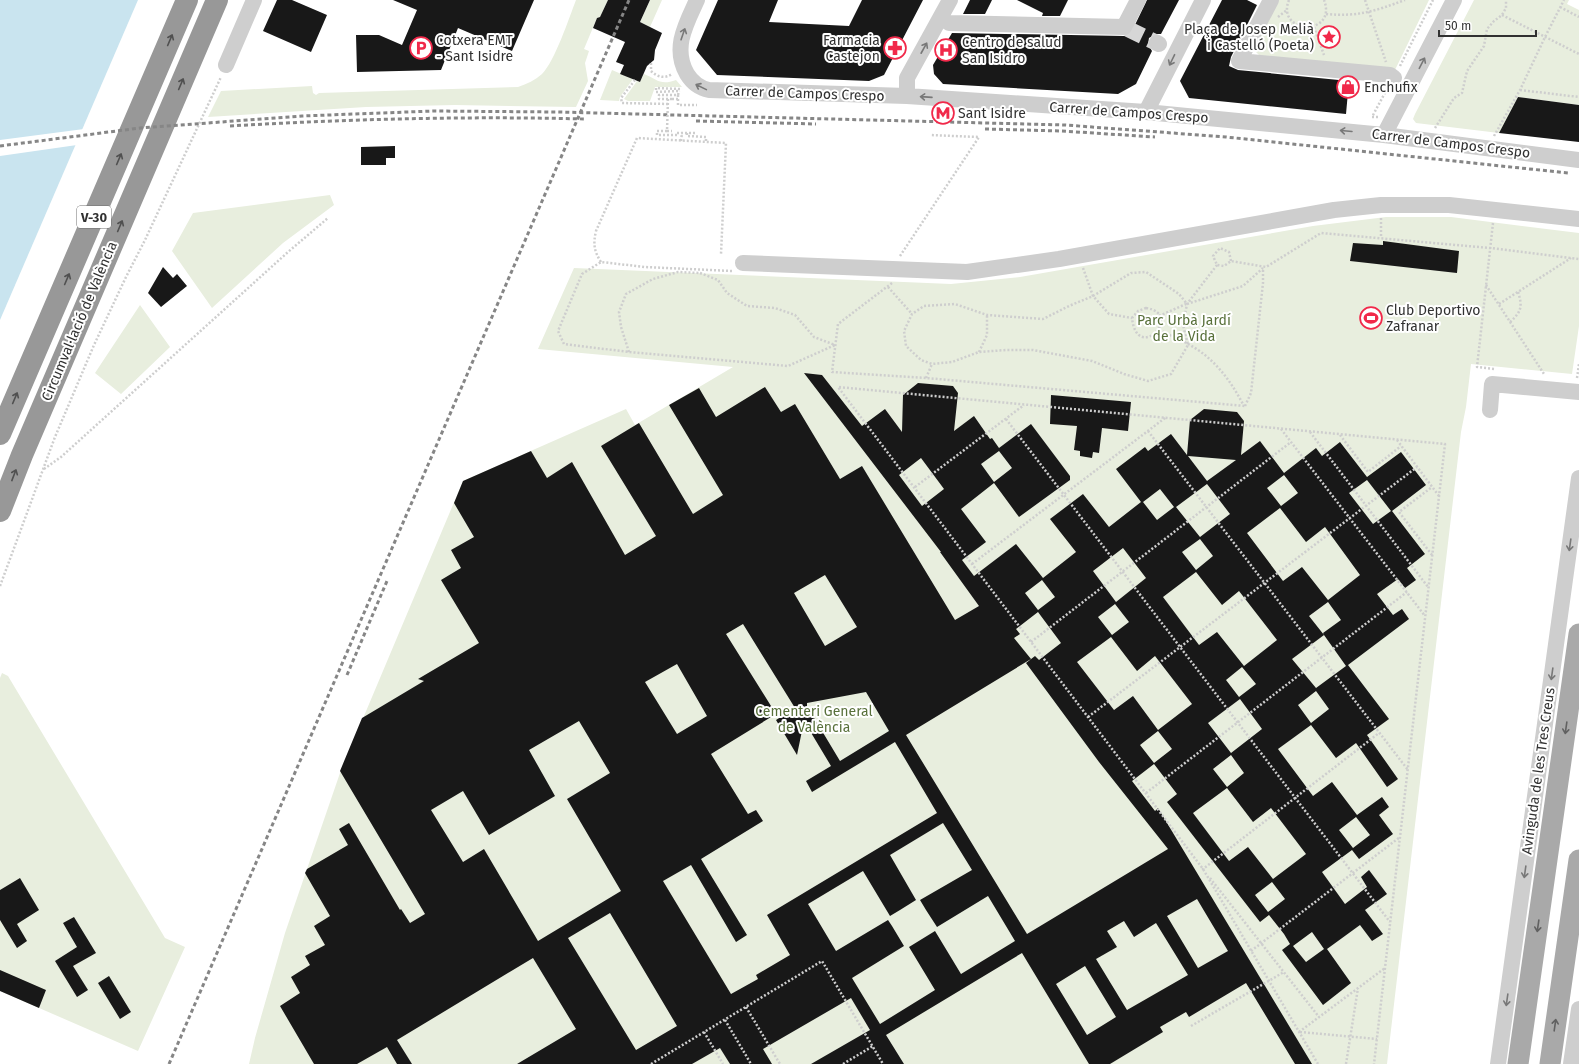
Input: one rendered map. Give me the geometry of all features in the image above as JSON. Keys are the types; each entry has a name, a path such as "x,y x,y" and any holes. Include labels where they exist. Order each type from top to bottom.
{"highway":[{"name":"Circumval·lació de València","path":"0,434 187,0"},
{"name":"Circumval·lació de València","path":"0,511 28,440 217,0"}],"main road":[{"name":"Avinguda de les Tres Creus","path":"1518,1064 1579,634"},
{"path":"1550,1064 1579,860"}],"street":[{"path":"226,65 254,0"},
{"path":"678,72 681,39 697,0"},
{"path":"908,96 907,78 950,0"},
{"path":"950,23 1126,28 1138,0"},
{"path":"1146,112 1203,0"},
{"path":"1384,135 1454,0"},
{"path":"1265,2 1239,61 1392,77"},
{"name":"Carrer de Campos Crespo","path":"678,72 696,84 709,90 908,96 1146,112 1384,135 1579,160"},
{"path":"743,263 967,272 1059,259 1334,210 1381,205 1449,205 1579,219"},
{"path":"1490,410 1492,384 1578,385"},
{"name":"Avinguda de les Tres Creus","path":"1498,1064 1579,478"},
{"path":"1572,1064 1579,1009"}],"path":[{"path":"1289,0 1287,10 1289,17 1293,22 1301,27 1314,27 1322,21 1326,14 1324,0"},
{"path":"1365,0 1392,77"},
{"path":"1326,14 1344,16 1369,12 1405,0"},
{"path":"1393,119 1372,116 1433,0"},
{"path":"1442,130 1434,129 1454,98 1462,93 1466,71 1484,46 1487,29 1502,15 1506,8 1506,0"},
{"path":"1494,136 1520,90 1564,0"},
{"path":"1560,7 1579,17"},
{"path":"1502,15 1579,54"},
{"path":"1314,27 1320,47 1331,70"},
{"path":"651,63 651,71 655,75 661,77 678,72"},
{"path":"0,586 55,437 94,345 226,65"},
{"path":"635,80 621,98 622,103 668,104"},
{"path":"656,88 683,90 678,91 656,92 656,88"},
{"path":"1520,90 1579,98"},
{"path":"678,91 678,104 697,105"},
{"path":"678,95 659,95 659,99 678,99"},
{"path":"667,131 668,99"},
{"path":"677,133 677,135 657,135 657,130 677,131 677,133 696,132"},
{"path":"681,141 682,133"},
{"path":"687,133 687,136 706,137 706,142"},
{"path":"900,257 979,136 930,135"},
{"path":"1486,135 1502,137"},
{"path":"601,262 595,253 594,246 596,231 637,138 726,143 721,254"},
{"path":"1381,214 1381,238"},
{"path":"44,469 61,457 288,252 328,218"},
{"path":"1477,367 1494,219"},
{"path":"1216,265 1224,266 1231,261 1266,267 1321,234 1490,248 1579,259"},
{"path":"1216,265 1213,256 1220,248 1229,252 1231,261"},
{"path":"1499,304 1571,258"},
{"path":"1082,264 1093,296 1109,314 1132,318"},
{"path":"1187,304 1179,294 1146,272 1131,273 1093,296 1043,319 987,315 955,304 924,306 912,314 904,331 906,346 921,360 932,364 952,362 979,352 1033,350 1092,361 1124,374 1148,381 1171,374 1188,345 1183,325 1187,304 1216,265"},
{"path":"1159,316 1187,304 1243,286 1263,268 1263,283 1251,393 1245,406"},
{"path":"678,272 700,273 718,280 727,293 747,306 775,308 794,316 814,337 835,345 788,366 629,352 621,327 619,312 626,294 653,279 678,272"},
{"path":"1486,284 1544,374"},
{"path":"912,314 888,287 838,324 832,372 926,378 1245,406"},
{"path":"1510,322 1517,315 1520,309 1518,292"},
{"path":"1146,308 1156,312 1159,316 1161,323 1159,330 1152,336 1143,336 1138,334 1133,328 1132,318 1138,311 1146,308"},
{"path":"979,352 987,335 987,315"},
{"path":"1159,330 1199,351 1217,367 1232,384 1245,406"},
{"path":"926,378 932,364"},
{"path":"1578,385 1579,364"},
{"path":"1319,1017 1203,869 838,387 1445,444 1374,1064"},
{"path":"914,488 1024,405"},
{"path":"972,564 1165,418"},
{"path":"1006,419 1390,923"},
{"path":"1281,429 1426,616"},
{"path":"1148,431 1408,770"},
{"path":"1310,432 1429,588"},
{"path":"1339,434 1368,472 1402,446"},
{"path":"1396,440 1439,497"},
{"path":"1031,642 1290,442"},
{"path":"1088,717 1417,467"},
{"path":"1432,487 1399,512 1432,556"},
{"path":"1146,793 1407,592"},
{"path":"1203,869 1379,733"},
{"path":"1251,951 1400,836"},
{"path":"1203,869 1318,1064"},
{"path":"651,1064 822,961 884,1064"},
{"path":"1299,1032 1385,968"},
{"path":"1191,1026 1284,972"},
{"path":"1346,1064 1358,988"},
{"path":"746,1007 780,1064"},
{"path":"725,1020 751,1064"},
{"path":"704,1032 723,1064"},
{"path":"1299,1032 1377,1039"},
{"path":"843,1064 873,1046"}],"green space":[{"path":"576,0 608,0 600,17 597,18 584,49 589,51 585,63 588,81 576,107 455,105 366,107 208,117 221,91 312,86 313,93 316,95 319,93 518,87 537,78 547,68 561,39"},
{"path":"650,0 662,0 650,27 640,22"},
{"name":"Plaça de Josep Melià i Castelló (Poeta)","path":"1274,0 1429,0 1394,72 1260,56 1256,52 1254,46"},
{"path":"1474,0 1569,0 1567,4 1579,10 1579,105 1518,97 1499,133 1416,123 1413,119 1415,114"},
{"path":"612,70 633,79 620,97 619,101 600,100"},
{"path":"644,74 662,82 671,82 676,80 682,87 655,87 650,101 628,101 624,99 637,81 640,82"},
{"path":"330,195 334,205 283,243 212,308 172,251 193,213"},
{"name":"Cementeri General de València","path":"1386,217 1451,217 1579,233 1579,326 1572,374 1471,364 1466,407 1461,432 1387,1064 249,1064 285,933 340,773 463,481 626,409 635,425 733,367 538,349 574,268 951,284 1020,277 1313,226"},
{"path":"140,305 170,347 121,394 95,373"},
{"path":"2,673 8,676 165,938 185,947 138,1051 0,991 0,678"}],"water":[{"path":"0,0 138,0 0,320"}],"pier":[{"path":"84,129 77,145 0,156 0,140"}],"building":[{"path":"277,0 292,0 327,15 311,52 263,31"},
{"path":"393,0 534,0 512,51 458,28 441,70 357,72 356,35 379,35 402,45 417,10"},
{"path":"608,0 650,0 640,22 662,33 655,50 654,60 647,66 640,82 620,74 624,65 616,62 625,42 593,28"},
{"path":"718,0 778,0 769,22 849,26 862,0 923,0 884,75 869,81 717,75 696,50"},
{"path":"970,0 992,0 985,14 963,14"},
{"path":"1017,0 1068,0 1060,16 1042,16 1043,13"},
{"path":"1147,0 1179,0 1161,34 1156,34 1149,38 1148,44 1152,51 1136,84 1118,94 943,84 934,74 933,65 952,33 1124,36 1129,35 1132,31"},
{"path":"1222,0 1247,0 1257,5 1231,57 1229,66 1238,70 1349,81 1346,114 1189,98 1180,81"},
{"path":"1518,97 1579,105 1579,142 1499,133"},
{"path":"395,146 395,158 386,158 386,165 361,165 361,147"},
{"path":"1383,241 1459,251 1457,273 1350,261 1353,243 1383,245"},
{"path":"163,267 173,278 177,274 187,286 161,307 148,293"},
{"path":"804,373 822,375 862,426 885,409 902,432 903,395 918,383 953,386 958,393 954,431 974,416 990,439 992,438 999,448 1031,424 1070,476 1070,480 1019,517 994,483 961,509 986,542 962,560 974,576 1016,544 1043,578 1076,552 1050,519 1083,494 1109,527 1141,502 1116,469 1145,447 1148,451 1171,434 1187,455 1190,420 1204,409 1237,412 1244,421 1241,455 1260,441 1284,473 1316,448 1322,456 1340,442 1367,477 1401,452 1426,485 1392,511 1425,554 1407,568 1416,580 1405,588 1398,579 1377,594 1393,615 1402,609 1409,619 1348,665 1389,719 1367,735 1398,779 1387,787 1356,743 1336,758 1311,725 1278,749 1313,796 1332,782 1357,815 1382,797 1389,807 1379,815 1393,834 1359,859 1352,850 1322,872 1345,904 1367,887 1361,877 1369,870 1387,894 1365,910 1383,934 1372,941 1360,925 1327,949 1351,983 1323,1005 1282,950 1290,944 1284,934 1269,915 1260,922 1167,802 1177,794 1154,764 1132,781 1155,811 1158,808 1312,1064 1295,1064 1246,983 1189,1017 1186,1012 1160,1027 1163,1032 1110,1064 1089,1064 1022,953 886,1035 904,1064 811,1064 870,1030 851,998 763,1049 772,1064 730,1064 720,1048 692,1064 517,1064 576,1029 533,958 397,1040 412,1064 397,1064 387,1047 357,1064 314,1064 280,1006 300,993 291,977 310,965 305,956 325,945 314,926 330,916 305,873 307,869 348,845 339,829 349,823 400,910 401,909 410,923 425,914 340,771 362,718 424,681 418,679 479,643 441,580 461,568 451,550 474,537 454,503 463,481 531,451 547,478 572,462 625,555 656,536 601,446 639,423 693,514 723,495 669,405 699,388 716,417 765,387 781,412 795,404 840,479 862,466 955,620 979,606 941,552","holes":["999,451 1012,468 994,482 981,464","1188,456 1236,460 1207,481","921,458 944,489 922,506 899,475","1284,475 1298,493 1281,506 1267,488","1367,480 1391,511 1373,524 1349,493","1207,484 1230,514 1200,537 1176,507","1160,489 1174,507 1157,520 1143,502","1280,508 1306,542 1325,527 1360,575 1328,600 1302,567 1283,581 1247,533","1200,539 1213,556 1196,570 1182,552","1123,548 1146,578 1116,602 1093,571","1196,572 1222,605 1239,591 1277,640 1244,666 1217,632 1199,645 1163,597","825,575 857,627 825,646 794,593","1042,580 1055,597 1038,610 1025,593","1328,602 1341,620 1323,633 1324,635 1309,616","1115,604 1129,622 1112,635 1098,617","1038,612 1061,643 1039,660 1035,656 1026,663 1099,762 1168,849 1027,934 906,735 1031,659 1014,638 1020,634 1016,629","743,624 795,708 776,720 797,755 804,721 831,766 806,781 812,792 895,742 937,813 767,915 790,955 756,975 758,979 731,994 663,881 691,865 736,942 747,935 701,859 763,821 756,810 748,814 711,754 776,714 726,634","1324,635 1346,666 1316,688 1292,659","1111,637 1137,671 1155,656 1192,704 1158,730 1133,696 1114,710 1077,662","677,664 707,716 677,734 645,682","1242,667 1256,684 1239,697 1226,680","1316,691 1329,709 1311,723 1298,705","866,692 889,731 840,761 807,706 807,703","1240,699 1262,729 1231,753 1208,723","579,721 610,773 567,799 621,891 538,941 484,849 463,862 431,810 463,791 489,835 555,796 529,750","1158,731 1172,749 1154,763 1140,745","1231,755 1244,773 1227,787 1213,769","1227,788 1253,822 1271,808 1306,854 1273,879 1248,847 1229,861 1193,813","1356,817 1370,835 1353,848 1339,830","943,823 972,870 920,900 926,910 937,927 988,896 1015,941 961,974 935,931 909,947 935,990 880,1024 852,978 904,946 888,920 836,951 808,904 863,871 890,916 916,900 890,855","1272,882 1285,899 1268,912 1255,895","1197,899 1228,951 1198,968 1167,916","610,913 677,1026 636,1050 568,938","1124,921 1134,937 1156,923 1188,975 1127,1010 1096,959 1117,947 1107,931","1312,932 1324,949 1306,962 1293,946","1085,966 1116,1017 1087,1035 1056,984"]},
{"path":"1051,395 1131,402 1128,431 1102,428 1099,453 1093,452 1092,458 1080,456 1080,451 1074,450 1077,426 1050,424"},
{"path":"20,878 39,910 17,924 27,941 17,948 0,920 0,890"},
{"path":"74,917 96,953 73,966 88,990 77,997 55,961 77,947 63,923"},
{"path":"0,970 46,990 39,1008 0,991"},
{"path":"109,976 131,1012 120,1019 98,983"}],"tunnel":[{"path":"1128,29 1157,43"}],"railway":[{"path":"169,1064 629,0"},
{"path":"0,146 140,128 302,116 434,111 558,112 1065,125 1226,137 1568,173"},
{"path":"230,126 408,119 586,119"},
{"path":"696,121 816,124"},
{"path":"985,129 1062,131 1155,137"},
{"path":"347,675 387,581"}],"place":[{"name":"Plaça de Josep Melià i Castelló (Poeta)","path":"1329,37"},
{"name":"Cotxera EMT - Sant Isidre","path":"421,48"},
{"name":"Farmacia Castejon","path":"895,48"},
{"name":"Centro de salud San Isidro","path":"946,50"},
{"name":"Enchufix","path":"1348,87"},
{"name":"Sant Isidre","path":"943,113"},
{"name":"Club Deportivo Zafranar","path":"1371,318"}],"park label":[{"name":"Parc Urbà Jardí de la Vida","path":"1184,328"}]}
